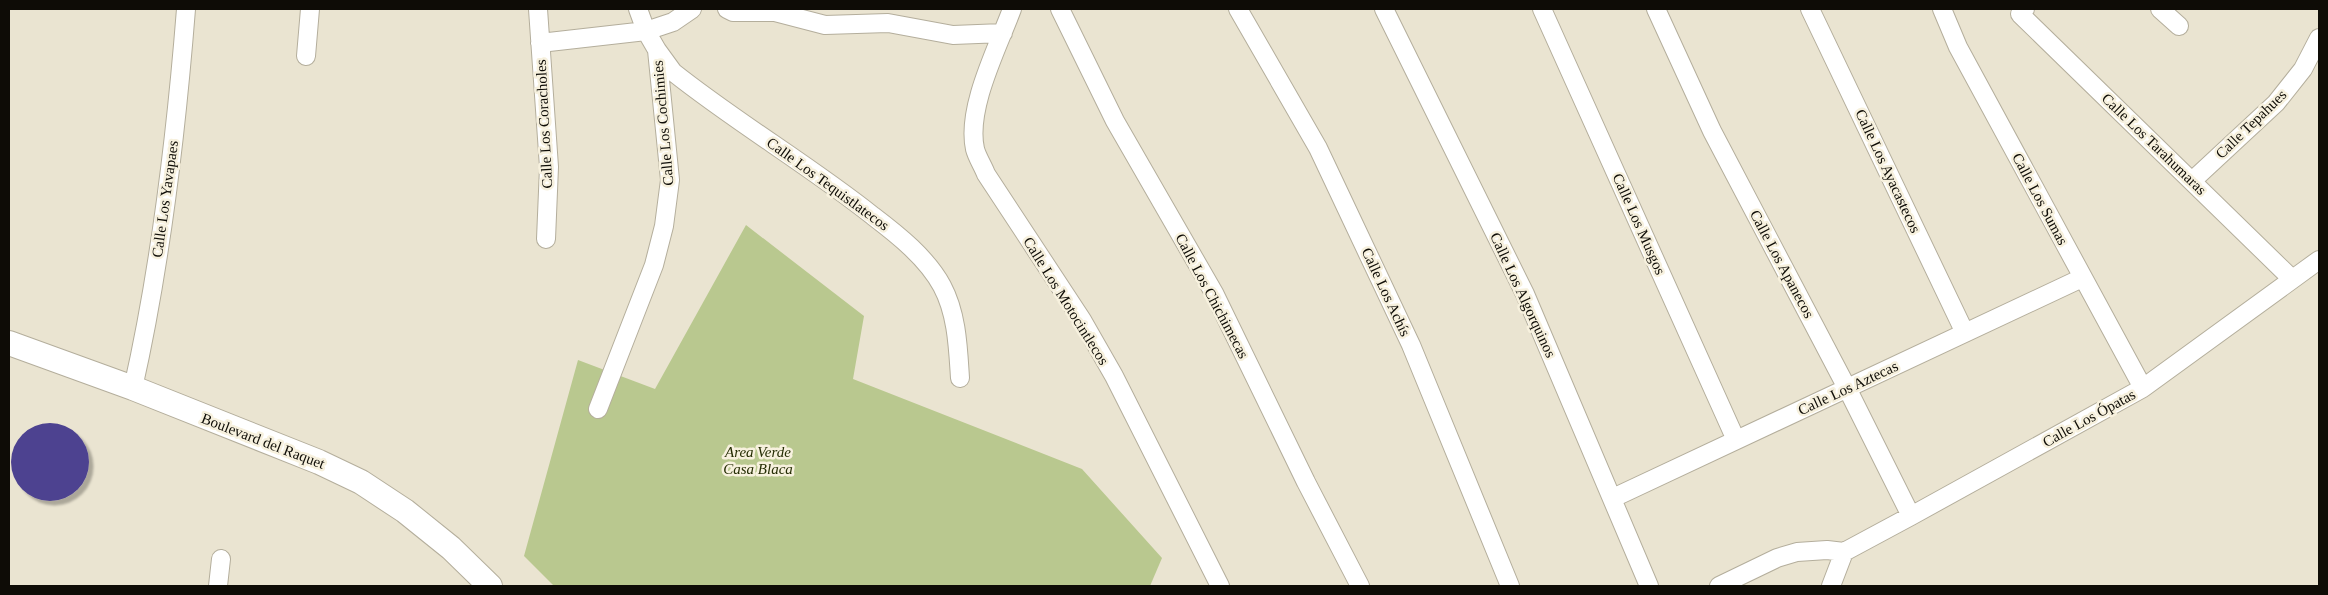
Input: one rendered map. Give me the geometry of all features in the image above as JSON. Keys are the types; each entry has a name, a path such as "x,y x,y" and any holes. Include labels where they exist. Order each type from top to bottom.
{"street":[{"name":"Calle Los Yavapaes","path":"133,388 150,314 181,79 186,9"},
{"path":"306,56 310,9"},
{"name":"Calle Los Coracholes","path":"538,9 549,166 546,239"},
{"name":"Calle Los Cochimies","path":"598,409 654,265 664,226 670,180 657,50 646,31 638,9"},
{"path":"540,43 646,31 673,22 692,9"},
{"path":"727,9 733,12 775,12 824,25 888,23 953,36 1003,33"},
{"name":"Calle Los Motocintlecos","path":"1012,9 979,100 973,126 976,150 986,174 1000,197 1082,320 1114,376 1220,586"},
{"name":"Calle Los Chichimecas","path":"1060,9 1114,120 1214,293 1306,482 1360,586"},
{"name":"Calle Los Achís","path":"1238,9 1318,148 1411,345 1510,586"},
{"name":"Calle Los Algorquinos","path":"1384,9 1525,294 1649,586"},
{"name":"Calle Los Musgos","path":"1542,9 1736,440"},
{"name":"Calle Los Apanecos","path":"1656,9 1712,131 1847,388 1911,516"},
{"name":"Calle Los Ayacastecos","path":"1810,9 1965,333"},
{"name":"Calle Los Sumas","path":"1942,9 1958,46 2143,388"},
{"name":"Calle Los Tarahumaras","path":"2025,9 2020,14 2292,279"},
{"path":"2160,9 2179,26"},
{"name":"Calle Tepahues","path":"2192,181 2276,103 2302,69 2319,38"},
{"name":"Calle Los Tequistlatecos","path":"657,50 673,72 848,196 896,234 930,268 942,286 949,304 958,337 960,378"},
{"name":"Calle Los Ópatas","path":"1844,552 2143,388 2319,260"},
{"name":"Calle Los Aztecas","path":"1613,498 2082,278"},
{"name":"Boulevard del Raquet","path":"9,343 133,388 319,462 362,482 405,511 450,548 490,586"},
{"path":"1720,586 1777,558 1797,552 1827,550 1844,552 1832,586"},
{"path":"218,586 221,559"}],"green space":[{"name":"Area Verde Casa Blaca","path":"746,225 864,316 853,379 1082,469 1162,558 1150,586 554,586 524,556 578,360 655,389"}],"building":[{"path":"42,423 58,423 72,429 83,440 89,454 89,470 83,484 72,495 58,501 42,501 28,495 17,484 11,470 11,454 17,440 28,429"}]}
